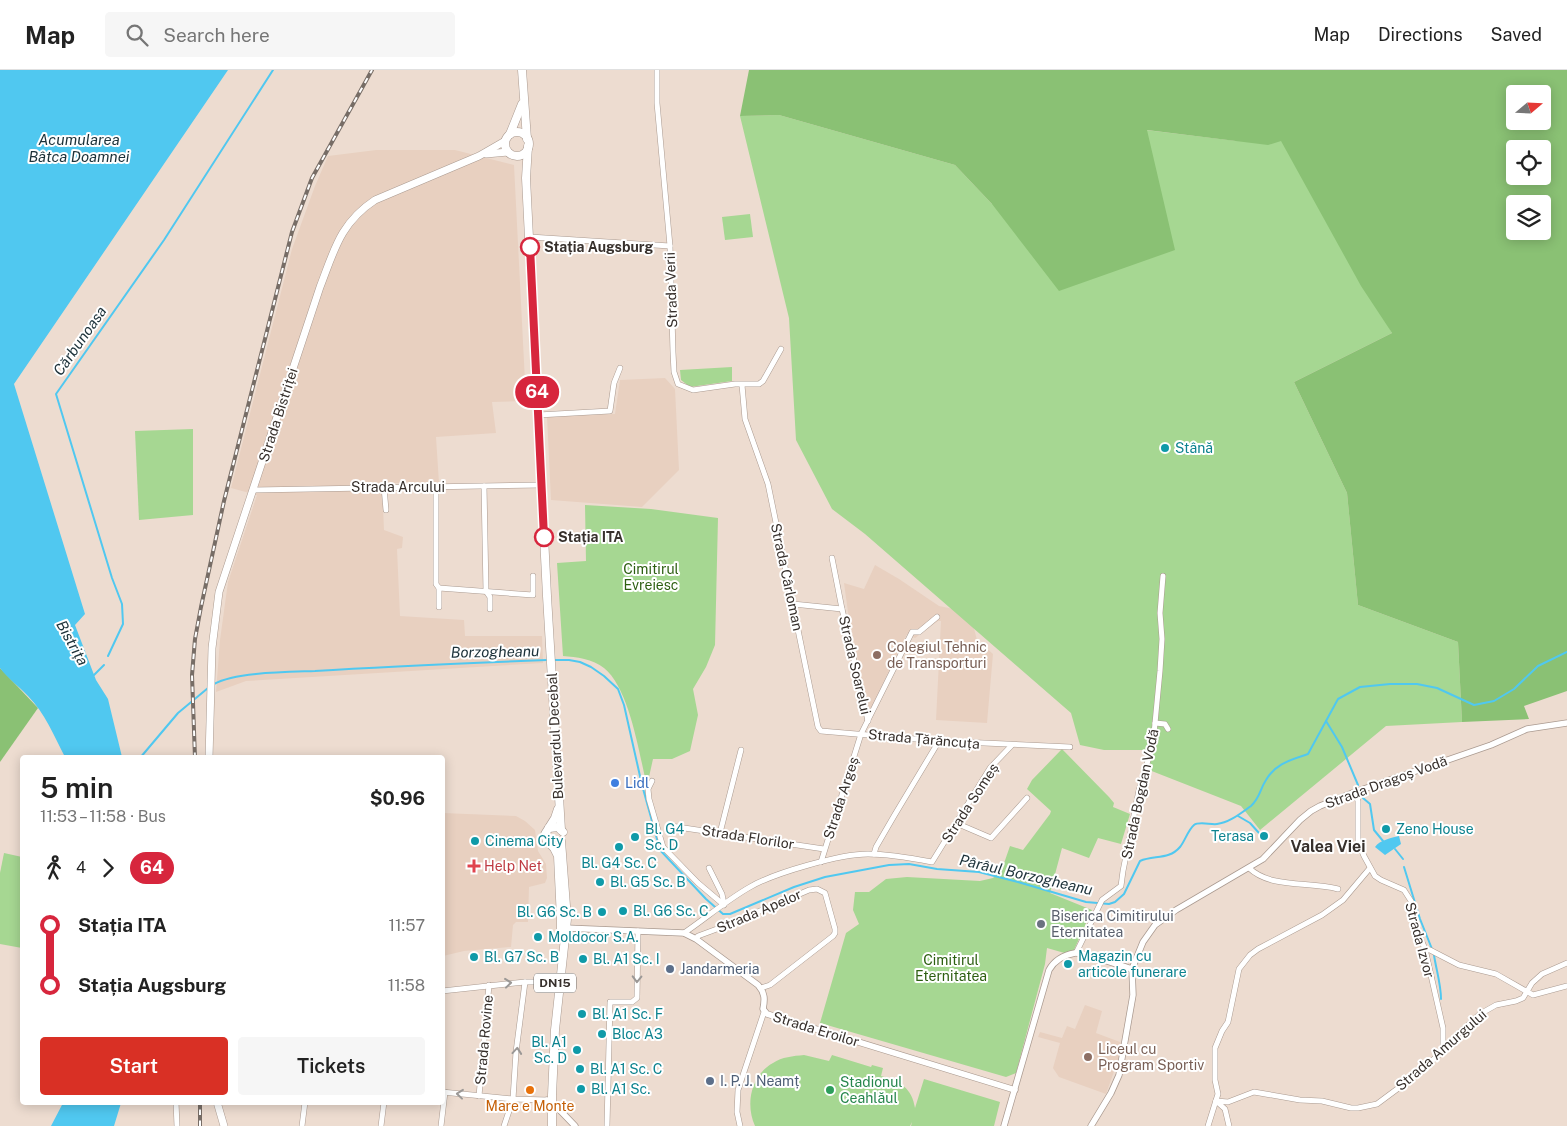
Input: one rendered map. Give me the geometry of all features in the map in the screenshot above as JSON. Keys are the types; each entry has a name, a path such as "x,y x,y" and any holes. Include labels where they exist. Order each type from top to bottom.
{"main road":[{"name":"DN15","path":"522,70 528,143 526,178 542,484"},
{"name":"DN15","path":"508,137 523,100"},
{"path":"521,133 528,143 525,152 516,156 508,152 505,147 508,137 521,133"},
{"name":"Strada Bistriței","path":"479,156 508,137"},
{"name":"Strada Bistriței","path":"210,755 213,629 219,592 318,292 338,240 345,227 365,206 374,200 479,156 496,152 508,152"},
{"name":"DN15","path":"516,156 526,178"},
{"name":"Bulevardul Decebal","path":"542,484 561,830"},
{"name":"Bulevardul Decebal","path":"549,828 559,807"},
{"path":"549,828 555,826 561,830"},
{"name":"DN15","path":"549,828 544,837 557,854 564,928 551,1029 550,1101 552,1126"},
{"name":"DN15","path":"548,1126 564,928 561,841 563,836 561,830"},
{"path":"550,844 556,844 561,841"},
{"path":"219,1105 224,1126"}],"street":[{"name":"Strada Verii","path":"657,70 657,103 670,246 674,372 678,384 692,390 759,384 763,381 781,349"},
{"path":"530,237 670,246"},
{"path":"538,415 610,411 614,384 620,368"},
{"name":"Strada Cârloman","path":"742,385 746,419 768,484 818,727 821,731 861,734"},
{"name":"Strada Arcului","path":"254,490 384,487 436,488 542,484"},
{"path":"484,486 486,591 490,597 490,609"},
{"path":"384,487 386,510"},
{"path":"436,488 436,584 439,588 438,607"},
{"name":"Strada Soarelui","path":"832,558 868,721"},
{"path":"439,588 533,595 533,576"},
{"name":"Strada Bogdan Vodă","path":"1076,953 1102,900 1121,886 1123,882 1123,871 1139,790 1153,744 1162,640 1160,613 1163,576"},
{"name":"Strada Soarelui","path":"793,604 842,609"},
{"name":"Strada Țărăncuța","path":"938,617 919,632 912,632 861,734 939,741 1070,747"},
{"path":"1155,723 1165,724 1168,730"},
{"name":"Strada Dragoș Vodă","path":"1090,1126 1112,1093 1119,1075 1133,996 1132,969 1143,942 1155,925 1176,910 1263,859 1311,811 1355,792 1490,745 1527,729 1567,723"},
{"name":"Strada Argeș","path":"821,862 861,734"},
{"path":"874,854 876,847 939,741"},
{"name":"Strada Someș","path":"932,862 990,768 1012,745"},
{"path":"720,832 741,750"},
{"path":"652,781 648,790 649,799 663,847 723,906"},
{"name":"Strada Izvor","path":"1355,792 1358,801 1358,842 1370,868 1375,876 1401,888 1408,894 1417,930 1425,949 1443,1028 1443,1051"},
{"path":"956,823 991,838 1027,798"},
{"name":"Strada Florilor","path":"671,826 824,849"},
{"name":"Strada Florilor","path":"684,933 751,886 821,862 874,854 932,862"},
{"path":"709,868 722,894 723,906"},
{"path":"1250,868 1256,874 1278,881 1324,885 1338,889"},
{"path":"1208,1126 1218,1094 1215,1080 1215,1048 1228,1022 1238,969 1258,949 1322,915 1343,900 1370,868"},
{"name":"Strada Apelor","path":"696,939 698,936 809,890 817,889 825,892 835,933 768,987 761,988"},
{"path":"564,928 684,933 696,939 761,988"},
{"path":"607,1126 610,1002 632,1002 637,998 638,931"},
{"path":"1425,949 1459,965 1496,974 1533,995 1567,986"},
{"path":"1004,1126 1052,964 1076,953 1132,969"},
{"name":"Strada Amurgului","path":"1216,1101 1228,1102 1254,1092 1300,1100 1322,1101 1351,1108 1377,1104 1392,1094 1443,1051 1480,1014 1496,1005 1523,998 1532,983 1542,974 1567,963"},
{"path":"504,1126 513,1099 516,1052 525,982"},
{"path":"445,990 525,982 550,983 555,987"},
{"name":"Strada Rovine","path":"478,1096 489,985"},
{"name":"Strada Eroilor","path":"761,988 765,998 764,1012 773,1016 1015,1090"},
{"path":"740,1126 737,1112 738,1090 764,1012"},
{"path":"445,1092 550,1101 575,1126"},
{"path":"1216,1101 1225,1109 1229,1126"},
{"path":"176,1105 177,1126"},
{"path":"302,1126 305,1105"},
{"path":"381,1126 384,1105"},
{"path":"441,1126 443,1105"}],"shaded area":[{"path":"376,150 455,150 514,165 526,401 492,402 496,433 436,437 439,483 382,483 384,530 403,537 402,548 397,549 400,616 464,620 465,636 542,636 543,663 246,681 216,692 220,640 228,582 257,495 231,488 292,249 328,156"},
{"path":"665,378 675,389 679,470 642,507 551,500 547,416 615,414 620,380"},
{"path":"875,565 939,606 964,611 971,617 977,640 993,654 987,723 936,720 941,621 938,621 915,638 907,634 870,710 868,709 844,583 864,589"},
{"path":"445,813 516,816 535,830 538,851 546,864 547,878 545,883 529,887 528,922 516,922 513,925 511,947 464,951 445,956"},
{"name":"Liceul cu Program Sportiv","path":"1085,1005 1102,1011 1096,1033 1120,1042 1123,1046 1106,1094 1059,1077 1053,1068 1060,1043 1038,1037 1040,1032 1062,1038 1067,1026 1075,1029"}],"green space":[{"path":"749,70 1567,70 1567,691 1524,706 1529,719 1462,722 1458,642 1358,605 1347,493 1294,382 1392,333 1361,286 1281,141 1268,145 1147,130 1175,250 1059,291 992,204 955,165 779,115 740,116"},
{"path":"779,115 955,165 992,204 1146,130 1237,141 1251,136 1291,141 1392,333 1294,382 1347,493 1358,605 1458,642 1462,722 1386,726 1260,830 1241,806 1144,768 1149,750 1104,750 1080,745 1071,713 865,534 832,509 796,440 789,318 740,116"},
{"path":"750,214 753,237 725,240 722,217"},
{"path":"732,367 732,381 690,387 681,380 680,370"},
{"path":"193,429 193,515 139,520 135,431"},
{"name":"Cimitirul Evreiesc","path":"585,505 651,509 718,518 715,645 706,667 693,689 698,715 690,751 672,759 653,759 647,786 627,706 613,678 595,662 563,656 557,563 586,561"},
{"path":"0,668 38,708 0,762"},
{"name":"Cimitirul Eternitatea","path":"1062,749 1109,797 1114,803 1113,807 1130,814 1121,844 1098,838 1089,858 1062,848 1050,893 1092,910 1074,950 1068,954 1047,948 1045,964 1016,1073 1006,1077 820,1023 846,933 859,924 853,910 855,892 869,892 886,879 907,877 980,881 993,878 1002,869 1010,846 1023,850 1050,814 1051,811 1027,789 1032,780"},
{"path":"4,853 20,857 20,948 0,944 0,873"},
{"name":"Stadionul Ceahlăul","path":"804,1055 829,1061 832,1055 871,1067 872,1065 883,1068 881,1076 894,1080 904,1086 911,1095 915,1108 924,1079 1000,1102 994,1126 911,1126 912,1122 910,1126 755,1126 750,1109 750,1100 759,1075 776,1061"}],"water":[{"name":"Acumularea Bâtca Doamnei","path":"0,70 228,70 14,384 85,614 75,625 96,680 108,699 122,755 64,755 49,725 34,703 0,668"},
{"path":"1399,836 1401,844 1385,855 1375,847 1383,841"},
{"path":"62,1105 120,1105 114,1126 51,1126"}],"waterway":[{"name":"Cărbunoasa","path":"108,656 123,624 122,604 112,578 56,394 164,240 273,70"},
{"name":"Pârâul Borzogheanu","path":"552,660 580,662 604,676 618,689 624,705 642,785 660,850 706,899 723,914 730,914 794,887 825,877 889,865 909,864 937,869 979,872 1086,902 1109,904 1115,902 1124,894 1140,861 1166,856 1176,851 1196,824 1226,822 1251,806 1274,770 1284,763 1308,754 1338,699 1360,687 1417,684 1437,688 1474,705 1494,701 1514,689 1538,666 1567,652"},
{"name":"Borzogheanu","path":"214,684 235,677 263,673 547,660"},
{"path":"94,675 104,665"},
{"name":"Borzogheanu","path":"143,755 178,713 208,688"},
{"path":"1326,721 1342,747 1358,785"},
{"path":"1363,798 1370,804 1374,830 1383,841"},
{"path":"1238,816 1250,823 1259,833"},
{"path":"1395,849 1403,859"},
{"path":"1404,867 1420,919 1432,949"},
{"path":"1434,955 1441,999"}],"railway":[{"path":"195,755 192,675 195,639 224,501 292,232 312,178 372,70"},
{"path":"200,1105 200,1126"}],"bus line":[{"name":"64","path":"530,247 544,537"}],"place":[{"name":"Stația Augsburg","path":"530,247"},
{"name":"Stână","path":"1165,448"},
{"name":"Stația ITA","path":"544,537"},
{"name":"Colegiul Tehnic de Transporturi","path":"877,655"},
{"name":"Lidl","path":"615,783"},
{"name":"Zeno House","path":"1386,829"},
{"name":"Terasa","path":"1264,836"},
{"name":"Bl. G4 Sc. D","path":"635,837"},
{"name":"Cinema City","path":"475,841"},
{"name":"Bl. G4 Sc. C","path":"619,847"},
{"name":"Help Net","path":"474,866"},
{"name":"Bl. G5 Sc. B","path":"600,882"},
{"name":"Bl. G6 Sc. C","path":"623,911"},
{"name":"Bl. G6 Sc. B","path":"602,912"},
{"name":"Biserica Cimitirului Eternitatea","path":"1041,924"},
{"name":"Moldocor S.A.","path":"538,937"},
{"name":"Bl. G7 Sc. B","path":"474,957"},
{"name":"Bl. A1 Sc. I","path":"583,959"},
{"name":"Magazin cu articole funerare","path":"1068,964"},
{"name":"Jandarmeria","path":"670,969"},
{"name":"Bl. A1 Sc. F","path":"582,1014"},
{"name":"Bloc A3","path":"602,1034"},
{"name":"Bl. A1 Sc. D","path":"577,1050"},
{"name":"Liceul cu Program Sportiv","path":"1088,1057"},
{"name":"Bl. A1 Sc. C","path":"580,1069"},
{"name":"I. P. J. Neamț","path":"710,1081"},
{"name":"Bl. A1 Sc.","path":"581,1089"},
{"name":"Mare e Monte","path":"530,1090"},
{"name":"Stadionul Ceahlăul","path":"830,1090"}],"district":[{"name":"Valea Viei","path":"1328,846"}],"water label":[{"name":"Bistrița","path":"72,643"}]}
